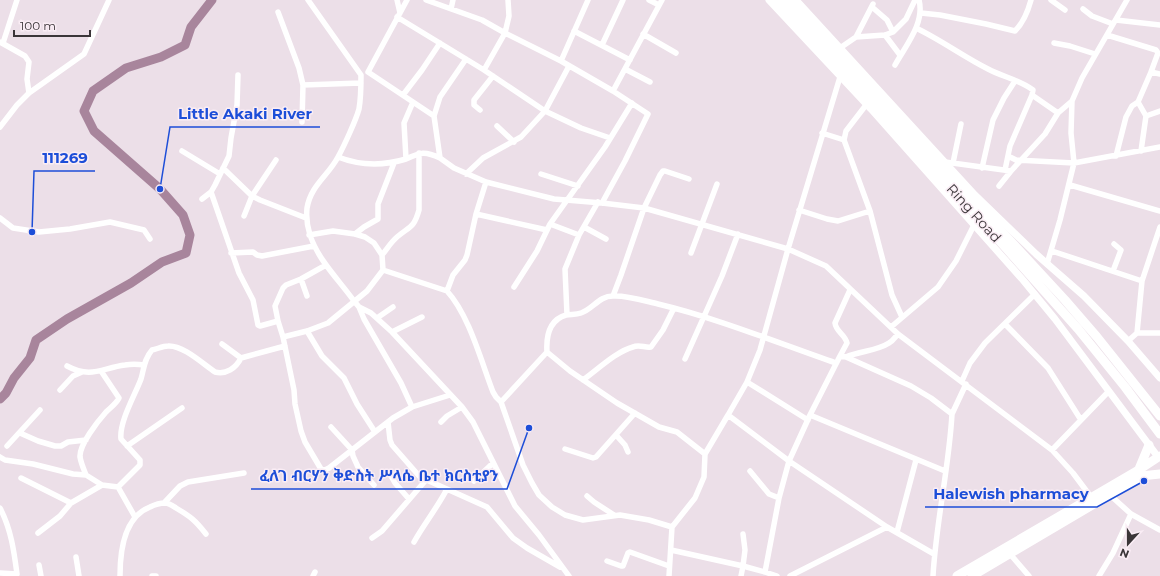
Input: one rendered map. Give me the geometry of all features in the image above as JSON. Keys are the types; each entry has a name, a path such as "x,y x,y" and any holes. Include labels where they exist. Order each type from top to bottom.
{"main road":[{"name":"Ring Road","path":"778,0 982,221 1073,323 1125,387 1160,434"},
{"name":"Ring Road","path":"788,0 1065,300 1097,337 1160,416"},
{"path":"1139,474 1149,445"},
{"path":"972,576 1110,495 1160,459"},
{"path":"957,576 1091,497 1139,474 1160,474"}],"street":[{"path":"17,0 1,43 28,59 27,79 29,93"},
{"path":"0,127 17,105 29,93 84,54 109,0"},
{"path":"308,0 360,75 361,83 359,109 338,157 311,194 306,218 309,235 326,265 354,301 359,306 371,313 392,332 462,407 473,422 515,506 539,535 569,576"},
{"path":"397,0 398,15"},
{"path":"360,75 368,72 407,0"},
{"path":"426,0 482,20 561,61 646,111 648,114 626,161 579,235 566,269 566,315"},
{"path":"451,9 453,0"},
{"path":"484,70 505,33 509,16 508,0"},
{"path":"561,61 588,0"},
{"path":"602,45 623,0"},
{"path":"612,91 660,2 649,0"},
{"path":"769,0 866,105 1035,294 1160,459"},
{"path":"796,0 986,206 1047,264 1084,296 1128,341 1160,377"},
{"path":"856,37 885,35 893,32 906,19 915,0"},
{"path":"895,65 916,28 921,13 919,0"},
{"path":"921,13 940,15 1015,31 1028,10 1031,0"},
{"path":"1051,0 1065,10"},
{"path":"1047,264 1070,185 1074,164 1071,133 1072,101 1095,54 1128,0"},
{"path":"840,48 856,37 873,5 887,20 893,32"},
{"path":"1083,9 1092,16 1114,22 1160,25"},
{"path":"278,12 296,59 303,85 302,122"},
{"path":"398,15 545,111 576,126 610,138"},
{"path":"916,28 929,34 972,61 991,71 1032,88 1034,91 1010,146 1008,171"},
{"path":"574,31 630,60"},
{"path":"643,34 676,53"},
{"path":"885,35 900,56"},
{"path":"1107,35 1158,51 1138,102 1132,106 1126,117 1116,156"},
{"path":"403,95 440,43"},
{"path":"1054,43 1070,46 1095,54"},
{"path":"440,158 434,116 440,97 466,58"},
{"path":"466,174 483,158 521,137 545,111 569,66"},
{"path":"625,69 650,82"},
{"path":"368,72 434,116"},
{"path":"1151,72 1160,74"},
{"path":"202,199 210,192 230,152 237,105 238,75"},
{"path":"480,110 474,105 474,100 493,76"},
{"path":"669,576 672,527 695,498 704,477 705,454 747,382 760,350 799,210 840,77"},
{"path":"982,168 993,120 1004,98 1015,81"},
{"path":"303,85 361,83"},
{"path":"1032,95 1058,113"},
{"path":"999,186 1008,171 1022,160 1045,134 1058,113 1072,101"},
{"path":"406,159 404,122 413,102"},
{"path":"1138,102 1146,116 1141,151"},
{"path":"514,287 537,251 550,224 578,186 632,103"},
{"path":"866,105 846,131 844,140 870,211 892,295 902,317"},
{"path":"1146,116 1160,111"},
{"path":"953,163 961,124"},
{"path":"496,126 514,142"},
{"path":"822,133 844,140"},
{"path":"1008,156 1016,160 1074,164 1160,147"},
{"path":"182,150 220,174"},
{"path":"338,157 363,164 376,165 394,163 419,153 430,153 466,174 486,182 554,200 600,202 644,208 788,249 826,266 898,334 1052,450 1091,497"},
{"path":"382,255 397,237 411,228 417,217 419,210 419,153"},
{"path":"244,216 252,196 276,160"},
{"path":"945,162 1008,171"},
{"path":"355,234 378,219 378,204 394,163"},
{"path":"223,168 252,196 306,218"},
{"path":"613,296 622,275 644,208 660,175 663,172 688,179"},
{"path":"541,174 578,186"},
{"path":"447,291 453,274 465,260 467,255 476,214 486,182"},
{"path":"691,253 717,184"},
{"path":"1070,185 1160,211"},
{"path":"210,192 224,226 231,253 239,273 253,300 258,325 260,326 278,321"},
{"path":"799,210 827,220 838,221 870,211"},
{"path":"476,214 547,230"},
{"path":"0,218 13,228 39,232 114,223 144,230 150,239"},
{"path":"550,224 579,235"},
{"path":"890,327 938,287 956,261 974,225"},
{"path":"584,227 606,239"},
{"path":"1137,333 1142,281 1160,227"},
{"path":"283,337 307,331 328,323 367,291 383,270 382,255 370,240 355,234 333,231 309,235"},
{"path":"686,359 722,276 738,234"},
{"path":"1113,271 1121,250 1114,244"},
{"path":"231,253 253,252 262,256 314,246"},
{"path":"1052,251 1142,281"},
{"path":"326,265 286,285 280,293 275,306 285,346 301,431 321,469 325,470 399,414 450,395"},
{"path":"383,270 447,291 456,301 463,315 493,392 501,402 524,465 539,495 560,512 577,519 589,520 614,515 634,516 672,527"},
{"path":"300,279 307,296"},
{"path":"759,576 765,572 779,498 785,475 809,418 836,363 843,356 847,343 837,331 835,323 850,290"},
{"path":"933,576 934,554 951,438 952,414 970,363 980,349 1035,294"},
{"path":"705,454 677,432 659,427 617,404 570,371 548,352 546,342 550,328 557,319 566,315 584,312 600,300 613,296 629,298 674,308 703,317 836,363"},
{"path":"359,306 364,319 401,383 412,408"},
{"path":"377,318 393,308"},
{"path":"583,380 612,359 632,347 651,347 663,330 674,308"},
{"path":"392,332 422,317"},
{"path":"1005,324 1048,368 1081,420"},
{"path":"307,331 322,356 344,378 357,404 375,432"},
{"path":"1128,341 1137,333 1160,333"},
{"path":"843,356 888,344 898,334"},
{"path":"222,344 241,358"},
{"path":"0,457 5,460 33,464 86,476 102,486 118,487 140,465 140,460 121,439 121,431 140,380 144,364 152,350 168,346 186,352 215,372 219,373 230,370 239,362 241,358 285,346"},
{"path":"501,402 548,352"},
{"path":"843,356 911,386 932,398 952,414"},
{"path":"60,390 73,376 82,372 101,371 126,364 144,364"},
{"path":"67,366 82,372"},
{"path":"86,476 80,458 82,448 106,412 118,402 119,398 101,371"},
{"path":"747,382 809,418 945,471"},
{"path":"1052,450 1109,391"},
{"path":"441,422 447,416 462,407"},
{"path":"127,446 182,408"},
{"path":"7,446 40,410"},
{"path":"565,449 593,458 596,457 635,413"},
{"path":"728,415 790,462 887,527 934,554"},
{"path":"388,422 392,445 420,476 487,506 513,538 527,548 562,568"},
{"path":"331,427 352,450 358,467 374,485"},
{"path":"20,433 38,441 55,446 61,446 68,442 86,440"},
{"path":"616,435 625,445 628,452"},
{"path":"897,532 916,460"},
{"path":"474,481 493,463"},
{"path":"750,471 769,494 779,498"},
{"path":"120,576 122,548 128,529 135,517 144,509 164,503 180,486 188,482 244,472"},
{"path":"391,476 409,499"},
{"path":"21,478 71,503"},
{"path":"372,538 382,531 426,480"},
{"path":"38,533 57,519 71,503 102,486"},
{"path":"118,487 135,517"},
{"path":"414,542 428,518 438,506 447,489"},
{"path":"1110,495 1131,514 1160,530"},
{"path":"587,496 614,515"},
{"path":"164,503 169,504 192,518 206,534"},
{"path":"0,508 7,520 18,575 0,573"},
{"path":"1099,576 1113,553 1131,514"},
{"path":"790,576 887,527"},
{"path":"741,576 745,550 743,534"},
{"path":"671,550 743,566 777,576"},
{"path":"607,561 623,566 628,553 630,552 669,566"},
{"path":"1010,554 1029,576"},
{"path":"76,557 78,576"},
{"path":"40,565 41,576"}],"waterway":[{"path":"0,399 6,393 14,378 30,358 36,340 67,319 131,283 162,262 186,253 190,235 183,215 160,189 94,131 84,111 93,91 126,68 161,57 185,45 191,27 212,0"}],"place":[{"name":"Little Akaki River","path":"160,189"},
{"name":"111269","path":"32,232"},
{"name":"ፈለገ ብርሃን ቅድስት ሥላሴ ቤተ ክርስቲያን","path":"529,428"},
{"name":"Halewish pharmacy","path":"1144,481"}]}
